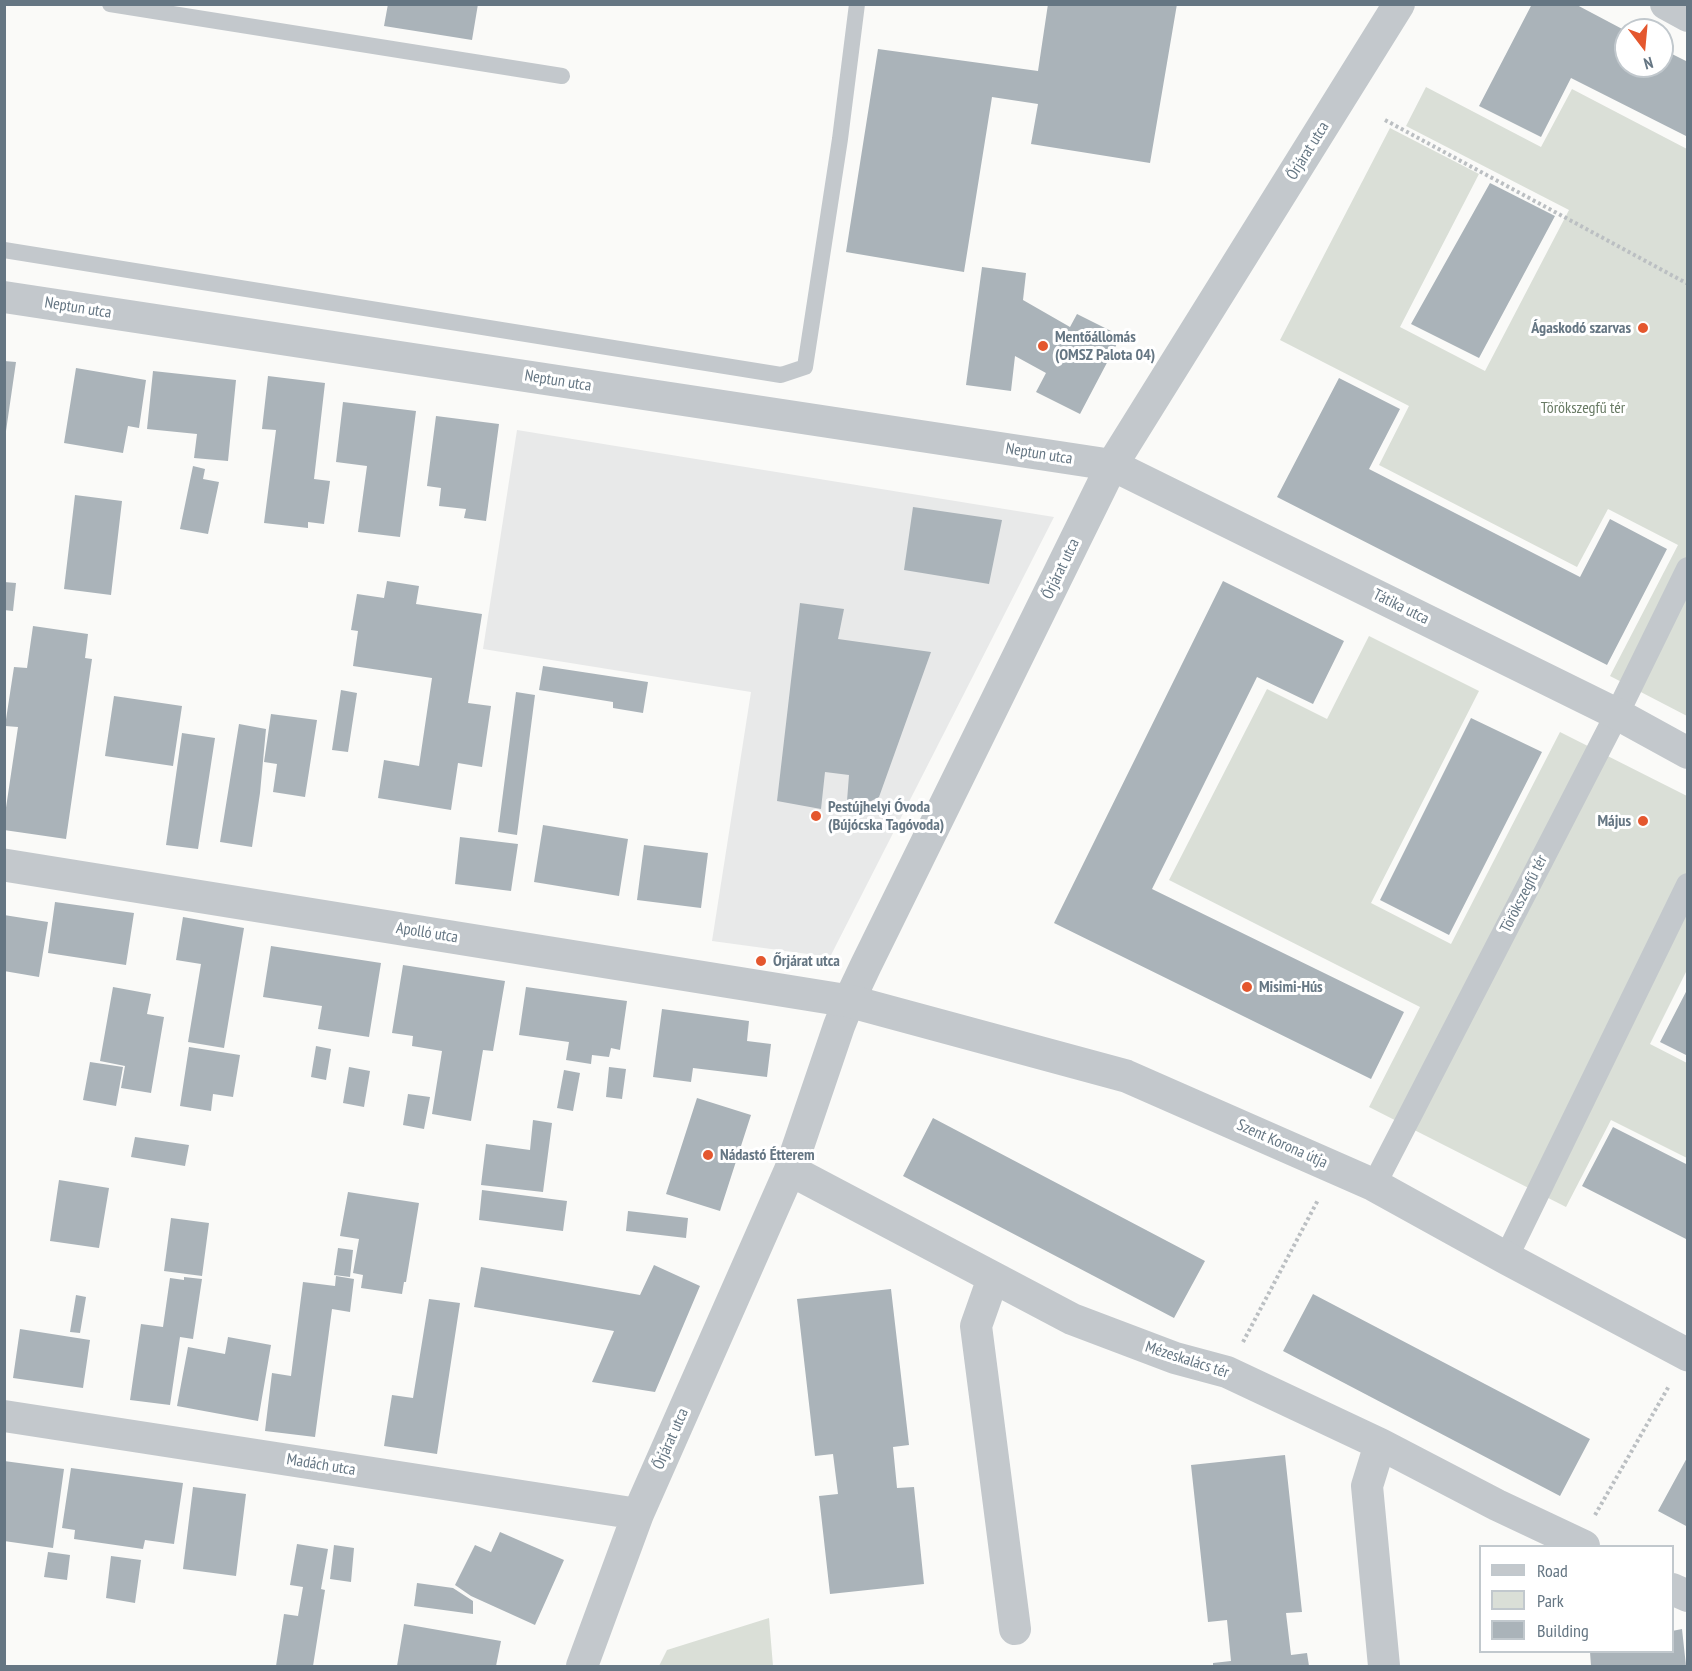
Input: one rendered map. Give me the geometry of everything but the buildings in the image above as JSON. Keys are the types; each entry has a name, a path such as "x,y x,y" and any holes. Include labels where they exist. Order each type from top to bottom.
{"street":[{"name":"Őrjárat utca","path":"582,1666 638,1514 790,1170 849,1001 1112,465 1399,4"},
{"path":"1666,4 1688,16"},
{"name":"Neptun utca","path":"4,297 1112,465"},
{"name":"Tátika utca","path":"1112,465 1617,714 1688,753"},
{"name":"Törökszegfű tér","path":"1374,1185 1617,714 1688,569"},
{"name":"Apolló utca","path":"4,865 849,1001"},
{"path":"1506,1258 1688,885"},
{"name":"Szent Korona útja","path":"849,1001 1125,1076 1374,1185 1687,1355"},
{"name":"Mézeskalács tér","path":"790,1170 1072,1319 1176,1358 1227,1372 1380,1444 1497,1505 1581,1545"},
{"path":"993,1278 976,1326 1015,1629"},
{"name":"Madách utca","path":"4,1416 638,1514"},
{"path":"1380,1444 1367,1486 1384,1666"},
{"path":"1674,1589 1688,1596"}],"lane":[{"path":"110,4 562,76"},
{"path":"4,250 781,375 805,367 840,139 857,4"}],"path":[{"path":"1385,120 1688,284"},
{"path":"1227,1372 1335,1167"},
{"path":"1581,1545 1687,1355"}],"shaded area":[{"name":"Pestújhelyi Óvoda (Bújócska Tagóvoda)","path":"517,430 1054,517 830,957 712,941 751,692 483,649"}],"green space":[{"name":"Törökszegfű tér","path":"1426,87 1541,147 1572,89 1687,149 1687,716 1610,676 1678,545 1608,509 1577,567 1379,465 1409,406 1280,340 1390,128 1479,174 1400,327 1485,371 1569,210 1406,126"},
{"path":"1369,636 1479,691 1371,903 1451,944 1560,732 1687,796 1687,970 1650,1044 1687,1063 1687,1158 1611,1120 1566,1207 1369,1107 1420,1007 1169,880 1267,689 1327,719"},
{"path":"769,1618 773,1666 659,1666 667,1650"}],"place":[{"name":"Ágaskodó szarvas","path":"1643,328"},
{"name":"Mentőállomás (OMSZ Palota 04)","path":"1043,346"},
{"name":"Pestújhelyi Óvoda (Bújócska Tagóvoda)","path":"816,816"},
{"name":"Május","path":"1643,821"},
{"name":"Őrjárat utca","path":"761,961"},
{"name":"Misimi-Hús","path":"1247,987"},
{"name":"Nádastó Étterem","path":"708,1155"}]}
